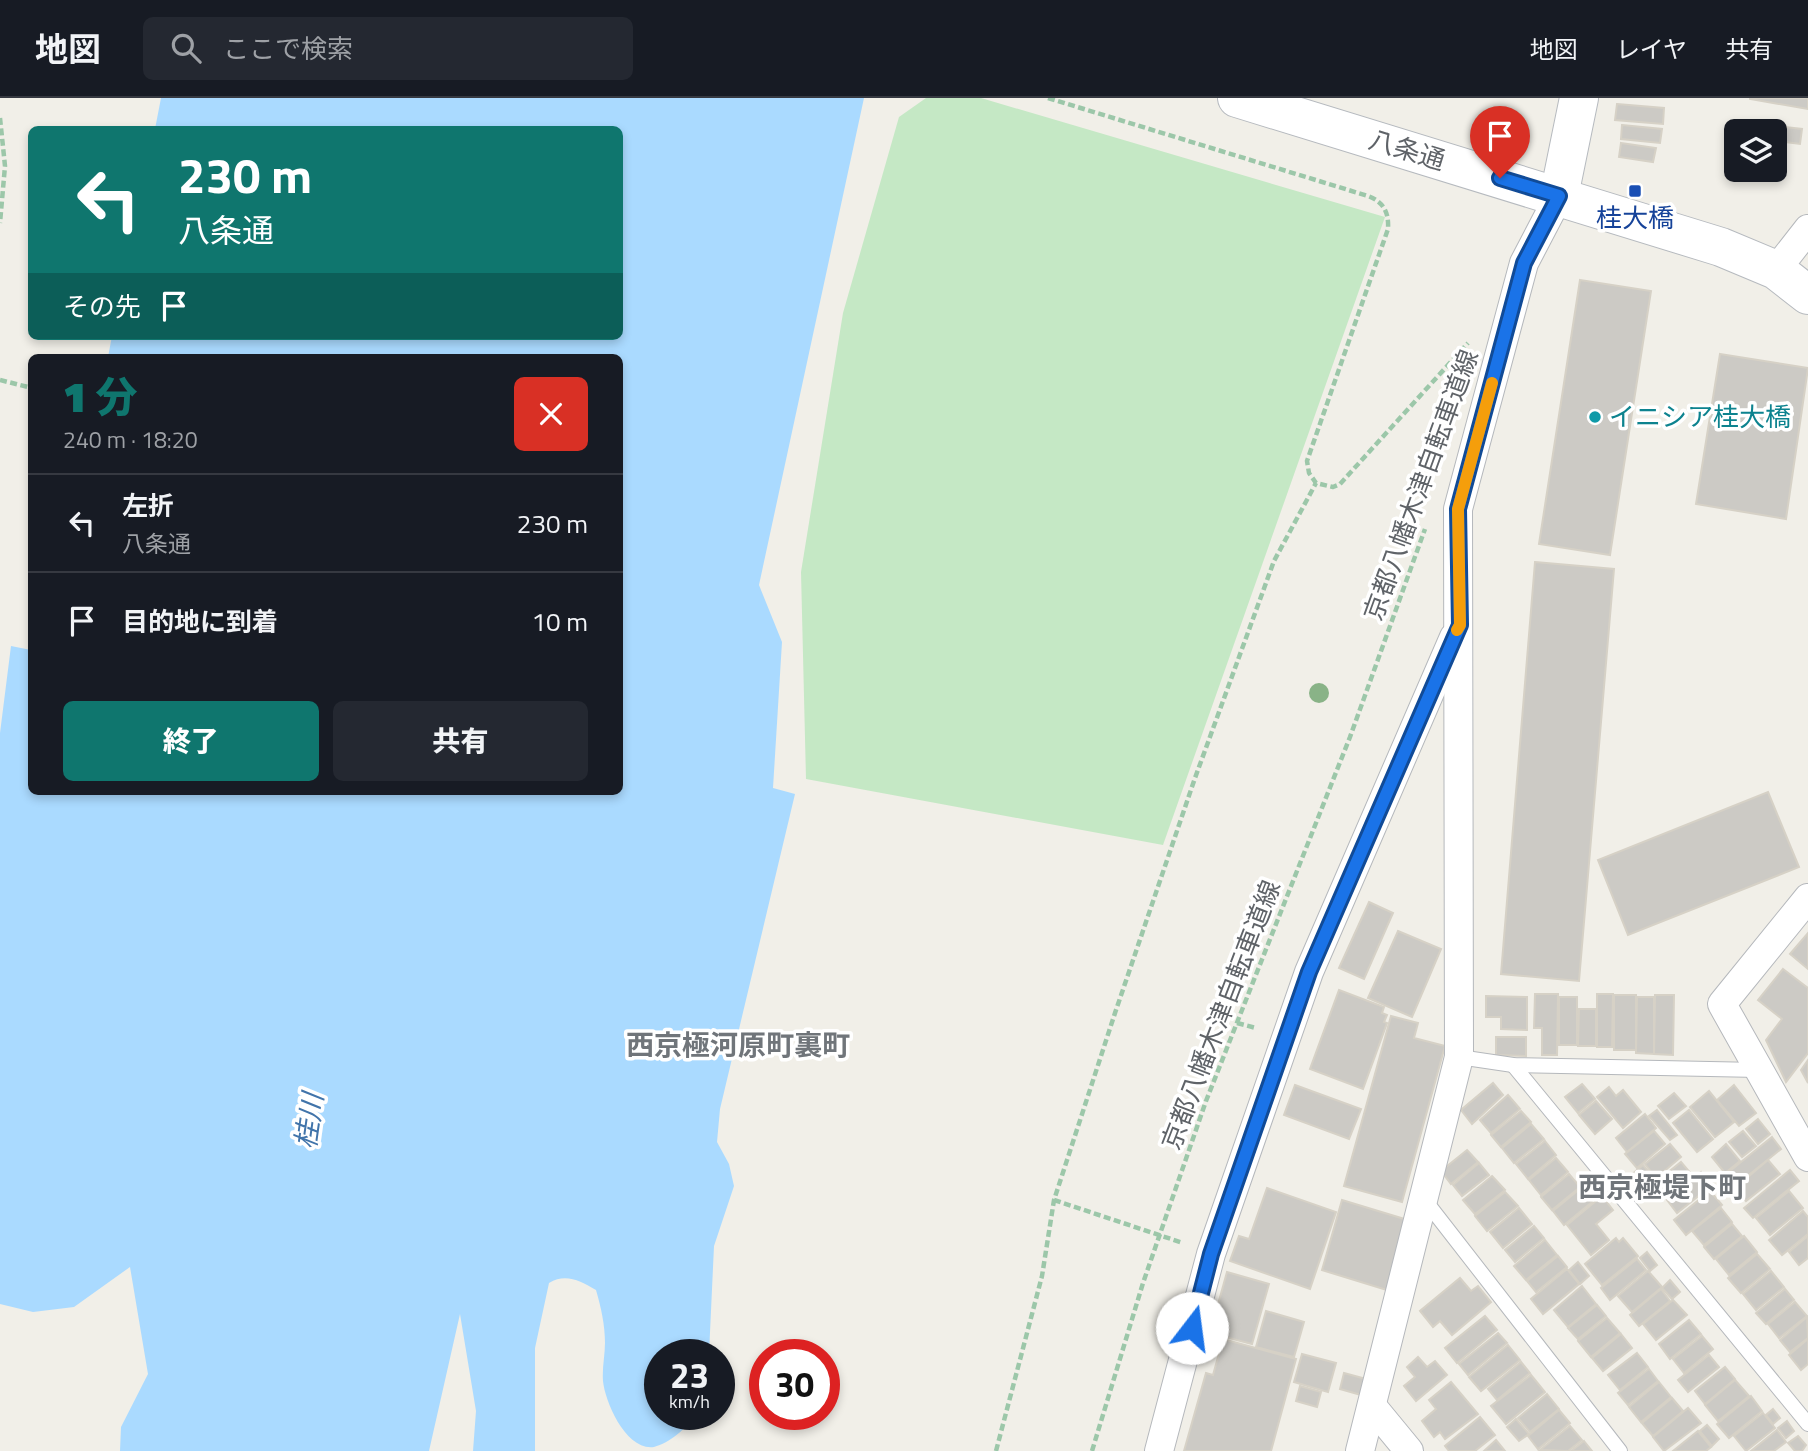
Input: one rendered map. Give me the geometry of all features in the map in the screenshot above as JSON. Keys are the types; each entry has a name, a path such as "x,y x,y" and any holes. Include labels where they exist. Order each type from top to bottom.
{"main road":[{"name":"八条通","path":"1237,98 1721,247 1776,270 1808,295"},
{"path":"1543,191 1579,98"}],"street":[{"path":"1360,1451 1459,1057 1458,509 1543,191"},
{"path":"1776,270 1808,229"},
{"path":"1159,1451 1211,1254 1309,972 1460,625"},
{"path":"1808,898 1722,1004 1808,1157"},
{"path":"1372,1406 1409,1451"}],"lane":[{"path":"1459,1057 1513,1065 1759,1070"},
{"path":"1513,1065 1808,1424"},
{"path":"1424,1199 1620,1451"}],"path":[{"path":"996,1451 1042,1276 1054,1200 1195,778 1256,610 1274,561 1317,483 1307,468 1307,461 1388,229 1387,211 1379,202 1368,196 1048,98"},
{"path":"0,118 5,166 0,223"},
{"name":"京都八幡木津自転車道線","path":"1317,483 1333,487 1340,484 1470,340"},
{"path":"0,380 28,387"},
{"name":"京都八幡木津自転車道線","path":"1092,1451 1143,1283 1206,1101 1350,737 1429,519"},
{"path":"1054,1200 1172,1239"}],"green space":[{"path":"926,98 981,98 1385,217 1163,845 806,779 801,572 843,313 899,117"}],"water":[{"name":"桂川","path":"161,98 864,98 759,585 782,642 773,788 795,794 720,1109 717,1142 729,1164 734,1186 714,1246 710,1339 644,1339 644,1430 683,1430 654,1447 634,1441 626,1433 608,1401 603,1381 605,1336 596,1290 567,1278 549,1283 535,1348 535,1451 473,1451 476,1411 460,1314 429,1451 120,1451 121,1427 148,1374 130,1267 74,1307 33,1312 0,1304 0,733 11,646 28,649 28,795 623,795 623,354 109,354 111,340 623,340 623,126 156,126"}],"building":[{"path":"1808,98 1808,109 1750,99"},
{"path":"1617,104 1664,108 1663,124 1615,120"},
{"path":"1622,125 1662,129 1660,143 1621,139"},
{"path":"1787,127 1802,129 1800,144 1787,142"},
{"path":"1621,143 1656,148 1653,162 1619,157"},
{"name":"イニシア桂大橋","path":"1580,280 1651,291 1610,555 1539,544"},
{"path":"1720,354 1808,368 1786,519 1696,504"},
{"path":"1535,562 1614,569 1579,981 1501,974"},
{"path":"1768,792 1799,867 1628,935 1598,860"},
{"path":"1369,902 1393,913 1364,979 1339,968"},
{"path":"1398,931 1441,949 1412,1017 1368,998"},
{"path":"1808,933 1808,969 1790,954"},
{"path":"1783,969 1808,988 1808,1053 1786,1082 1766,1040 1782,1019 1758,1000"},
{"path":"1339,990 1384,1007 1382,1013 1387,1015 1384,1022 1387,1023 1363,1089 1310,1069"},
{"path":"1535,994 1558,994 1557,1055 1542,1055 1542,1028 1534,1028"},
{"path":"1597,994 1613,994 1612,1047 1597,1047"},
{"path":"1614,995 1636,995 1636,1050 1614,1050"},
{"path":"1655,995 1674,995 1673,1055 1654,1054"},
{"path":"1486,996 1527,997 1527,1030 1501,1029 1501,1017 1486,1017"},
{"path":"1559,997 1577,997 1577,1045 1559,1045"},
{"path":"1637,997 1654,997 1654,1054 1636,1053"},
{"path":"1579,1009 1596,1009 1596,1046 1578,1046"},
{"path":"1391,1016 1418,1023 1414,1038 1445,1046 1402,1202 1344,1186"},
{"path":"1496,1037 1526,1037 1526,1056 1496,1055"},
{"path":"1808,1060 1808,1083 1801,1070"},
{"path":"1493,1083 1503,1095 1472,1124 1461,1110"},
{"path":"1582,1084 1595,1099 1578,1113 1565,1097"},
{"path":"1295,1085 1361,1109 1349,1139 1284,1115"},
{"path":"1734,1085 1756,1113 1739,1126 1717,1100"},
{"path":"1609,1087 1616,1096 1623,1090 1641,1112 1623,1128 1597,1097"},
{"path":"1709,1091 1734,1122 1715,1137 1690,1107"},
{"path":"1674,1093 1686,1106 1669,1119 1658,1106"},
{"path":"1508,1095 1520,1109 1491,1133 1480,1120"},
{"path":"1596,1101 1612,1119 1595,1134 1579,1115"},
{"path":"1657,1110 1677,1135 1670,1140 1649,1116"},
{"path":"1689,1110 1713,1139 1697,1152 1673,1123"},
{"path":"1521,1111 1531,1122 1501,1147 1491,1135"},
{"path":"1645,1114 1656,1128 1627,1152 1616,1138"},
{"path":"1758,1119 1770,1134 1758,1144 1746,1129"},
{"path":"1531,1124 1544,1139 1514,1163 1502,1148"},
{"path":"1654,1131 1665,1144 1637,1168 1625,1154"},
{"path":"1743,1131 1756,1146 1742,1157 1729,1142"},
{"path":"1772,1137 1781,1149 1734,1187 1725,1175"},
{"path":"1545,1141 1556,1155 1528,1179 1516,1164"},
{"path":"1670,1144 1681,1157 1656,1178 1645,1164"},
{"path":"1726,1144 1740,1161 1725,1173 1712,1157"},
{"path":"1467,1150 1478,1162 1451,1184 1441,1171"},
{"path":"1556,1158 1568,1172 1541,1195 1529,1180"},
{"path":"1768,1160 1780,1174 1746,1201 1735,1188"},
{"path":"1681,1162 1693,1176 1667,1197 1655,1183"},
{"path":"1479,1163 1489,1175 1462,1196 1453,1185"},
{"path":"1643,1165 1654,1178 1639,1190 1629,1177"},
{"path":"1790,1170 1799,1181 1753,1218 1744,1208"},
{"path":"1701,1172 1711,1186 1677,1213 1667,1200"},
{"path":"1569,1174 1580,1187 1552,1210 1541,1197"},
{"path":"1492,1176 1505,1190 1475,1214 1463,1200"},
{"path":"1267,1188 1336,1212 1310,1289 1230,1261 1239,1236 1249,1239"},
{"path":"1581,1188 1592,1202 1564,1225 1553,1211"},
{"path":"1710,1191 1722,1205 1686,1235 1674,1220"},
{"path":"1789,1191 1803,1208 1770,1235 1756,1218"},
{"path":"1505,1192 1518,1206 1487,1231 1475,1216"},
{"path":"1602,1196 1613,1210 1596,1224 1609,1240 1591,1255 1567,1225"},
{"path":"1342,1200 1411,1221 1390,1291 1322,1270"},
{"path":"1519,1208 1532,1224 1503,1248 1490,1232"},
{"path":"1721,1208 1732,1222 1704,1245 1692,1231"},
{"path":"1803,1211 1808,1217 1808,1234 1782,1255 1769,1240"},
{"path":"1732,1224 1742,1236 1714,1259 1704,1247"},
{"path":"1534,1226 1544,1238 1515,1262 1505,1250"},
{"path":"1744,1236 1757,1252 1729,1275 1716,1259"},
{"path":"1808,1236 1808,1258 1799,1265 1789,1252"},
{"path":"1616,1238 1619,1242 1623,1238 1638,1256 1602,1285 1585,1264"},
{"path":"1545,1240 1557,1255 1526,1280 1514,1266"},
{"path":"1647,1252 1657,1265 1650,1271 1640,1258"},
{"path":"1757,1254 1770,1269 1741,1293 1728,1278"},
{"path":"1558,1256 1567,1267 1536,1292 1527,1281"},
{"path":"1637,1259 1646,1270 1610,1300 1601,1288"},
{"path":"1578,1262 1589,1276 1580,1284 1569,1270"},
{"path":"1567,1269 1579,1284 1543,1314 1531,1299"},
{"path":"1648,1271 1662,1287 1632,1312 1618,1296"},
{"path":"1771,1271 1784,1287 1756,1310 1743,1294"},
{"path":"1227,1272 1269,1284 1252,1344 1210,1333"},
{"path":"1460,1278 1471,1291 1478,1286 1491,1302 1452,1335 1440,1321 1433,1327 1420,1311"},
{"path":"1670,1280 1680,1292 1672,1299 1662,1288"},
{"path":"1582,1286 1596,1304 1568,1327 1554,1310"},
{"path":"1661,1289 1670,1301 1639,1326 1630,1315"},
{"path":"1785,1289 1794,1300 1766,1324 1756,1313"},
{"path":"1673,1300 1687,1315 1656,1340 1643,1324"},
{"path":"1795,1302 1807,1316 1779,1338 1768,1324"},
{"path":"1597,1305 1606,1316 1578,1339 1568,1328"},
{"path":"1266,1311 1304,1322 1294,1357 1256,1347"},
{"path":"1485,1316 1497,1330 1457,1363 1445,1348"},
{"path":"1807,1317 1808,1338 1790,1352 1780,1340"},
{"path":"1607,1318 1620,1333 1591,1357 1578,1341"},
{"path":"1689,1320 1701,1334 1670,1359 1659,1344"},
{"path":"1498,1333 1507,1343 1468,1375 1459,1364"},
{"path":"1621,1334 1632,1348 1603,1371 1592,1358"},
{"path":"1702,1336 1713,1349 1684,1373 1673,1359"},
{"path":"1223,1339 1296,1359 1271,1451 1184,1451 1206,1373 1213,1375"},
{"path":"1808,1339 1808,1364 1801,1370 1789,1355"},
{"path":"1508,1345 1520,1360 1481,1391 1469,1377"},
{"path":"1637,1353 1648,1367 1620,1390 1608,1375"},
{"path":"1302,1354 1336,1363 1328,1392 1294,1382"},
{"path":"1709,1355 1719,1367 1688,1392 1678,1380"},
{"path":"1418,1357 1427,1367 1435,1361 1447,1375 1416,1401 1404,1386 1415,1377 1407,1367"},
{"path":"1521,1362 1530,1373 1497,1400 1488,1389"},
{"path":"1725,1367 1735,1379 1705,1404 1695,1391"},
{"path":"1649,1369 1658,1381 1628,1405 1618,1393"},
{"path":"1344,1373 1366,1379 1361,1395 1340,1389"},
{"path":"1531,1375 1545,1392 1506,1424 1491,1406"},
{"path":"1735,1380 1749,1396 1718,1421 1705,1405"},
{"path":"1451,1382 1478,1414 1445,1439 1440,1432 1434,1437 1422,1421 1436,1409 1429,1400"},
{"path":"1659,1382 1671,1397 1641,1422 1629,1407"},
{"path":"1300,1386 1321,1392 1317,1407 1296,1401"},
{"path":"1547,1394 1559,1409 1530,1432 1518,1418"},
{"path":"1751,1396 1762,1411 1729,1438 1717,1424"},
{"path":"1672,1398 1683,1411 1653,1436 1642,1423"},
{"path":"1688,1408 1701,1423 1664,1451 1653,1437"},
{"path":"1773,1409 1780,1418 1773,1424 1766,1415"},
{"path":"1559,1410 1570,1423 1538,1449 1528,1436"},
{"path":"1763,1413 1775,1428 1746,1451 1734,1436"},
{"path":"1480,1417 1495,1435 1475,1451 1449,1451 1445,1446"},
{"path":"1516,1419 1529,1434 1519,1441 1507,1427"},
{"path":"1787,1421 1794,1431 1786,1438 1778,1428"},
{"path":"1707,1425 1719,1439 1712,1446 1700,1431"},
{"path":"1570,1426 1582,1440 1568,1451 1540,1450"},
{"path":"1777,1430 1786,1442 1774,1451 1751,1451"},
{"path":"1698,1431 1711,1447 1706,1451 1673,1451"},
{"path":"1798,1436 1806,1445 1802,1451 1795,1451 1788,1443"},
{"path":"1496,1440 1505,1451 1484,1451"},
{"path":"1584,1441 1592,1451 1571,1451"}],"slow traffic":[{"path":"1457,630 1460,625 1458,509 1492,383"}],"place":[{"name":"桂大橋","path":"1635,191"},
{"name":"イニシア桂大橋","path":"1595,417"}],"district":[{"name":"西京極河原町裏町","path":"738,1045"},
{"name":"西京極堤下町","path":"1662,1187"}],"route":[{"path":"1192,1328 1211,1254 1309,972 1460,625 1458,509 1524,263 1559,196 1500,178"}]}
